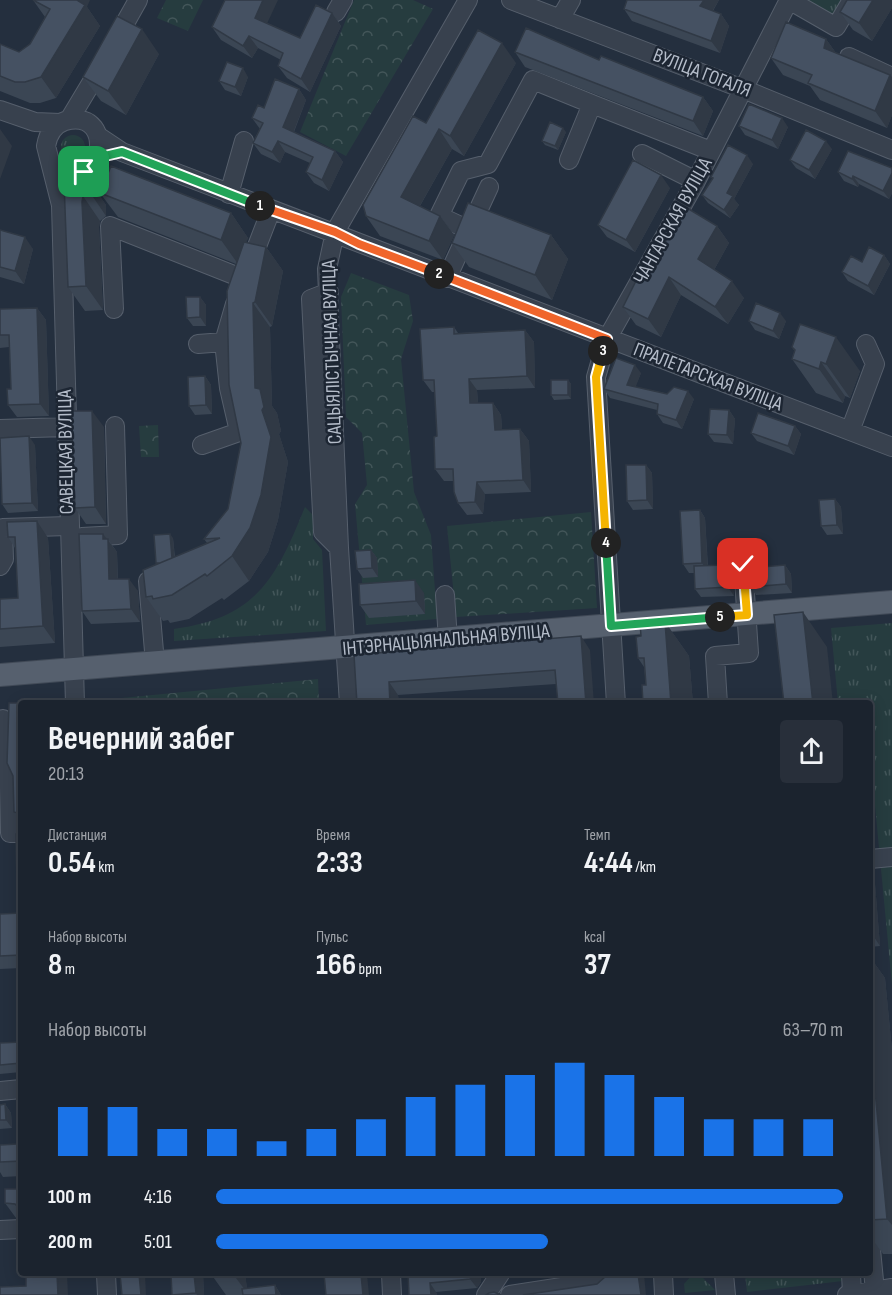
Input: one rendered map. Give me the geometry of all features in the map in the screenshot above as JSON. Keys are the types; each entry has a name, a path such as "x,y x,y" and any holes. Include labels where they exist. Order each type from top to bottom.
{"main road":[{"name":"ІНТЭРНАЦЫЯНАЛЬНАЯ ВУЛІЦА","path":"0,675 747,615 783,619 892,602"}],"street":[{"path":"46,146 48,136 65,122 83,101 138,0"},
{"name":"САЦЫЯЛІСТЫЧНАЯ ВУЛІЦА","path":"349,700 339,548 327,269 335,232 468,0"},
{"name":"ВУЛІЦА ГОГАЛЯ","path":"511,0 743,89 892,150"},
{"path":"560,19 570,0"},
{"path":"789,0 836,27 852,0"},
{"name":"ЧАНГАРСКАЯ ВУЛІЦА","path":"616,700 596,377 607,339 696,181 789,0"},
{"path":"849,57 892,77"},
{"path":"469,230 439,216 461,171 488,164 533,80 711,151"},
{"path":"60,200 68,185 90,167 100,144 84,112 83,101"},
{"path":"569,160 592,104"},
{"path":"0,110 34,122 78,120 95,132"},
{"path":"34,122 46,146 51,164 66,174 90,167 122,152"},
{"name":"ПРАЛЕТАРСКАЯ ВУЛІЦА","path":"95,132 122,152 892,447"},
{"path":"229,194 244,141"},
{"path":"642,154 696,181"},
{"name":"САВЕЦКАЯ ВУЛІЦА","path":"51,164 60,200 75,700"},
{"path":"447,278 489,187"},
{"path":"245,454 229,388 224,342 244,279 271,210"},
{"path":"114,309 110,226 244,279"},
{"path":"198,344 224,342"},
{"path":"850,430 875,364 866,344"},
{"path":"0,566 3,559 1,528 118,534 116,426"},
{"path":"0,429 66,427"},
{"path":"202,444 239,432"},
{"path":"718,700 715,656 749,653 743,564"},
{"path":"148,581 155,663"},
{"path":"445,595 448,640"},
{"path":"3,719 2,776 9,786 10,833 18,833"},
{"path":"873,859 892,857"},
{"path":"0,1091 18,1089"},
{"path":"0,1230 18,1229"},
{"path":"847,1295 883,1290 873,1251"},
{"path":"106,1276 107,1295"},
{"path":"390,1276 392,1295"},
{"path":"486,1295 499,1276"},
{"path":"510,1295 575,1291 601,1281 602,1276"},
{"path":"663,1276 664,1295"},
{"path":"724,1276 726,1295"},
{"path":"850,1276 852,1294"}],"green space":[{"path":"166,0 203,0 188,31 157,18"},
{"path":"354,0 413,0 433,9 346,156 300,132"},
{"path":"802,0 845,0 834,20"},
{"path":"73,135 82,138 85,147 82,156 73,159 64,156 61,147 64,138"},
{"path":"351,273 409,295 413,321 401,359 414,492 431,535 437,619 366,625 355,504 367,485 362,433 346,417 341,297"},
{"path":"158,425 159,457 141,457 139,426"},
{"path":"305,507 313,515 313,539 322,550 326,631 174,641 174,629 202,624 225,615 244,604 260,590 273,574 284,554"},
{"path":"591,512 597,608 456,617 447,526"},
{"path":"892,623 892,985 873,785 873,700 838,700 831,628"},
{"path":"318,679 319,700 101,700"},
{"path":"691,1276 701,1276 715,1290 685,1293 684,1284"},
{"path":"745,1276 843,1276 843,1281 747,1292"}],"building":[{"path":"33,0 77,0 85,5 41,77 25,82 15,82 0,76 0,44 19,52 30,44 50,9"},
{"path":"225,0 263,0 255,18 300,38 316,5 332,13 301,79 278,66 283,53 249,36 243,46 212,27"},
{"path":"627,0 704,0 700,6 721,14 711,41 624,9"},
{"path":"847,0 873,0 859,23 840,12"},
{"path":"117,16 142,29 108,91 83,77"},
{"path":"786,22 826,39 824,48 890,75 875,111 808,83 812,75 771,58"},
{"path":"526,28 599,60 601,56 703,97 693,121 515,52"},
{"path":"478,30 502,43 450,136 439,129 401,197 440,216 429,241 366,216 363,205 413,116 426,123"},
{"path":"227,62 243,68 235,87 219,81"},
{"path":"275,79 299,89 283,127 335,151 322,180 306,172 313,157 278,141 272,152 253,143 263,123 252,118 258,105 264,108"},
{"path":"749,104 782,118 772,140 739,126"},
{"path":"550,122 563,128 555,146 542,141"},
{"path":"806,130 826,141 809,170 790,160"},
{"path":"728,145 747,155 727,193 733,196 724,210 702,195 713,178 711,177"},
{"path":"848,151 892,168 892,173 883,191 853,176 852,179 838,172"},
{"path":"633,160 661,175 626,240 598,225"},
{"path":"111,166 231,213 221,240 100,193"},
{"path":"89,181 89,191 83,196 82,202 86,286 68,287 64,182"},
{"path":"468,203 551,235 535,275 452,243"},
{"path":"687,208 717,226 698,259 732,281 715,307 669,277 648,319 623,307 639,275 643,277"},
{"path":"0,230 25,237 15,271 0,267"},
{"path":"244,242 266,247 253,303 255,388 260,389 264,407 262,410 271,437 261,495 250,528 232,556 207,576 205,574 172,595 153,599 152,596 146,597 143,570 220,538 204,539 228,509 241,443 229,385 227,291"},
{"path":"869,247 884,255 868,286 842,272 851,256 862,262"},
{"path":"186,297 200,297 200,317 187,318"},
{"path":"756,303 780,313 773,331 749,321"},
{"path":"37,308 40,404 8,405 7,389 11,389 9,335 0,335 0,309"},
{"path":"800,324 836,337 826,364 821,362 819,369 792,359 795,350 792,347"},
{"path":"454,327 454,334 525,330 527,376 469,379 470,403 493,403 495,430 520,429 523,480 477,482 475,502 458,503 454,492 453,469 435,469 434,437 437,436 434,380 423,380 420,329"},
{"path":"616,358 635,365 627,385 667,394 674,387 688,391 676,420 657,414 658,404 604,389"},
{"path":"205,376 206,405 189,406 188,377"},
{"path":"551,380 568,380 568,395 551,395"},
{"path":"710,409 729,410 727,435 708,434"},
{"path":"71,411 92,411 95,507 75,508"},
{"path":"758,413 795,426 788,446 751,433"},
{"path":"29,436 32,503 2,504 0,438"},
{"path":"626,465 646,465 647,500 627,501"},
{"path":"835,499 837,525 821,526 819,500"},
{"path":"700,510 702,563 683,564 680,511"},
{"path":"37,521 43,626 0,629 0,599 18,598 15,537 8,537 7,522"},
{"path":"79,534 103,534 103,539 108,539 109,579 129,579 131,609 82,611"},
{"path":"170,534 172,558 156,563 154,535"},
{"path":"371,550 372,568 357,569 355,551"},
{"path":"726,565 728,587 695,589 694,566"},
{"path":"785,565 786,584 750,587 749,568"},
{"path":"415,580 416,601 360,605 359,584"},
{"path":"803,612 813,700 784,700 774,615"},
{"path":"665,622 671,700 643,700 642,685 646,685 644,658 638,658 636,637 641,636 640,623"},
{"path":"581,636 586,700 558,700 555,670 389,682 390,700 357,700 354,655"},
{"path":"9,703 18,703 18,813 14,812 13,776 7,763"},
{"path":"18,833 18,886 17,886 16,834"},
{"path":"18,913 18,955 0,956 0,914"},
{"path":"18,1042 18,1063 0,1065 0,1043"},
{"path":"873,1069 887,1219 873,1220"},
{"path":"5,1104 6,1120 0,1120 0,1105"},
{"path":"18,1138 18,1161 0,1162 0,1145 17,1144"},
{"path":"5,1189 18,1189 18,1207 15,1204 5,1203"},
{"path":"26,1276 57,1276 58,1295 0,1295 0,1287 26,1286"},
{"path":"120,1276 139,1276 141,1295 122,1295"},
{"path":"171,1276 194,1276 196,1293 172,1295"},
{"path":"324,1276 361,1276 363,1295 326,1295"},
{"path":"408,1276 472,1276 470,1279 430,1283 431,1295 409,1295"},
{"path":"638,1276 641,1295 523,1295 597,1284 605,1277"},
{"path":"275,1285 276,1295 243,1295 242,1289"},
{"path":"494,1292 501,1295 486,1295 489,1293"}],"route":[{"path":"84,172 105,156 122,152 271,210 335,232 359,244 607,339 596,377 611,626 747,615 743,564"}]}
